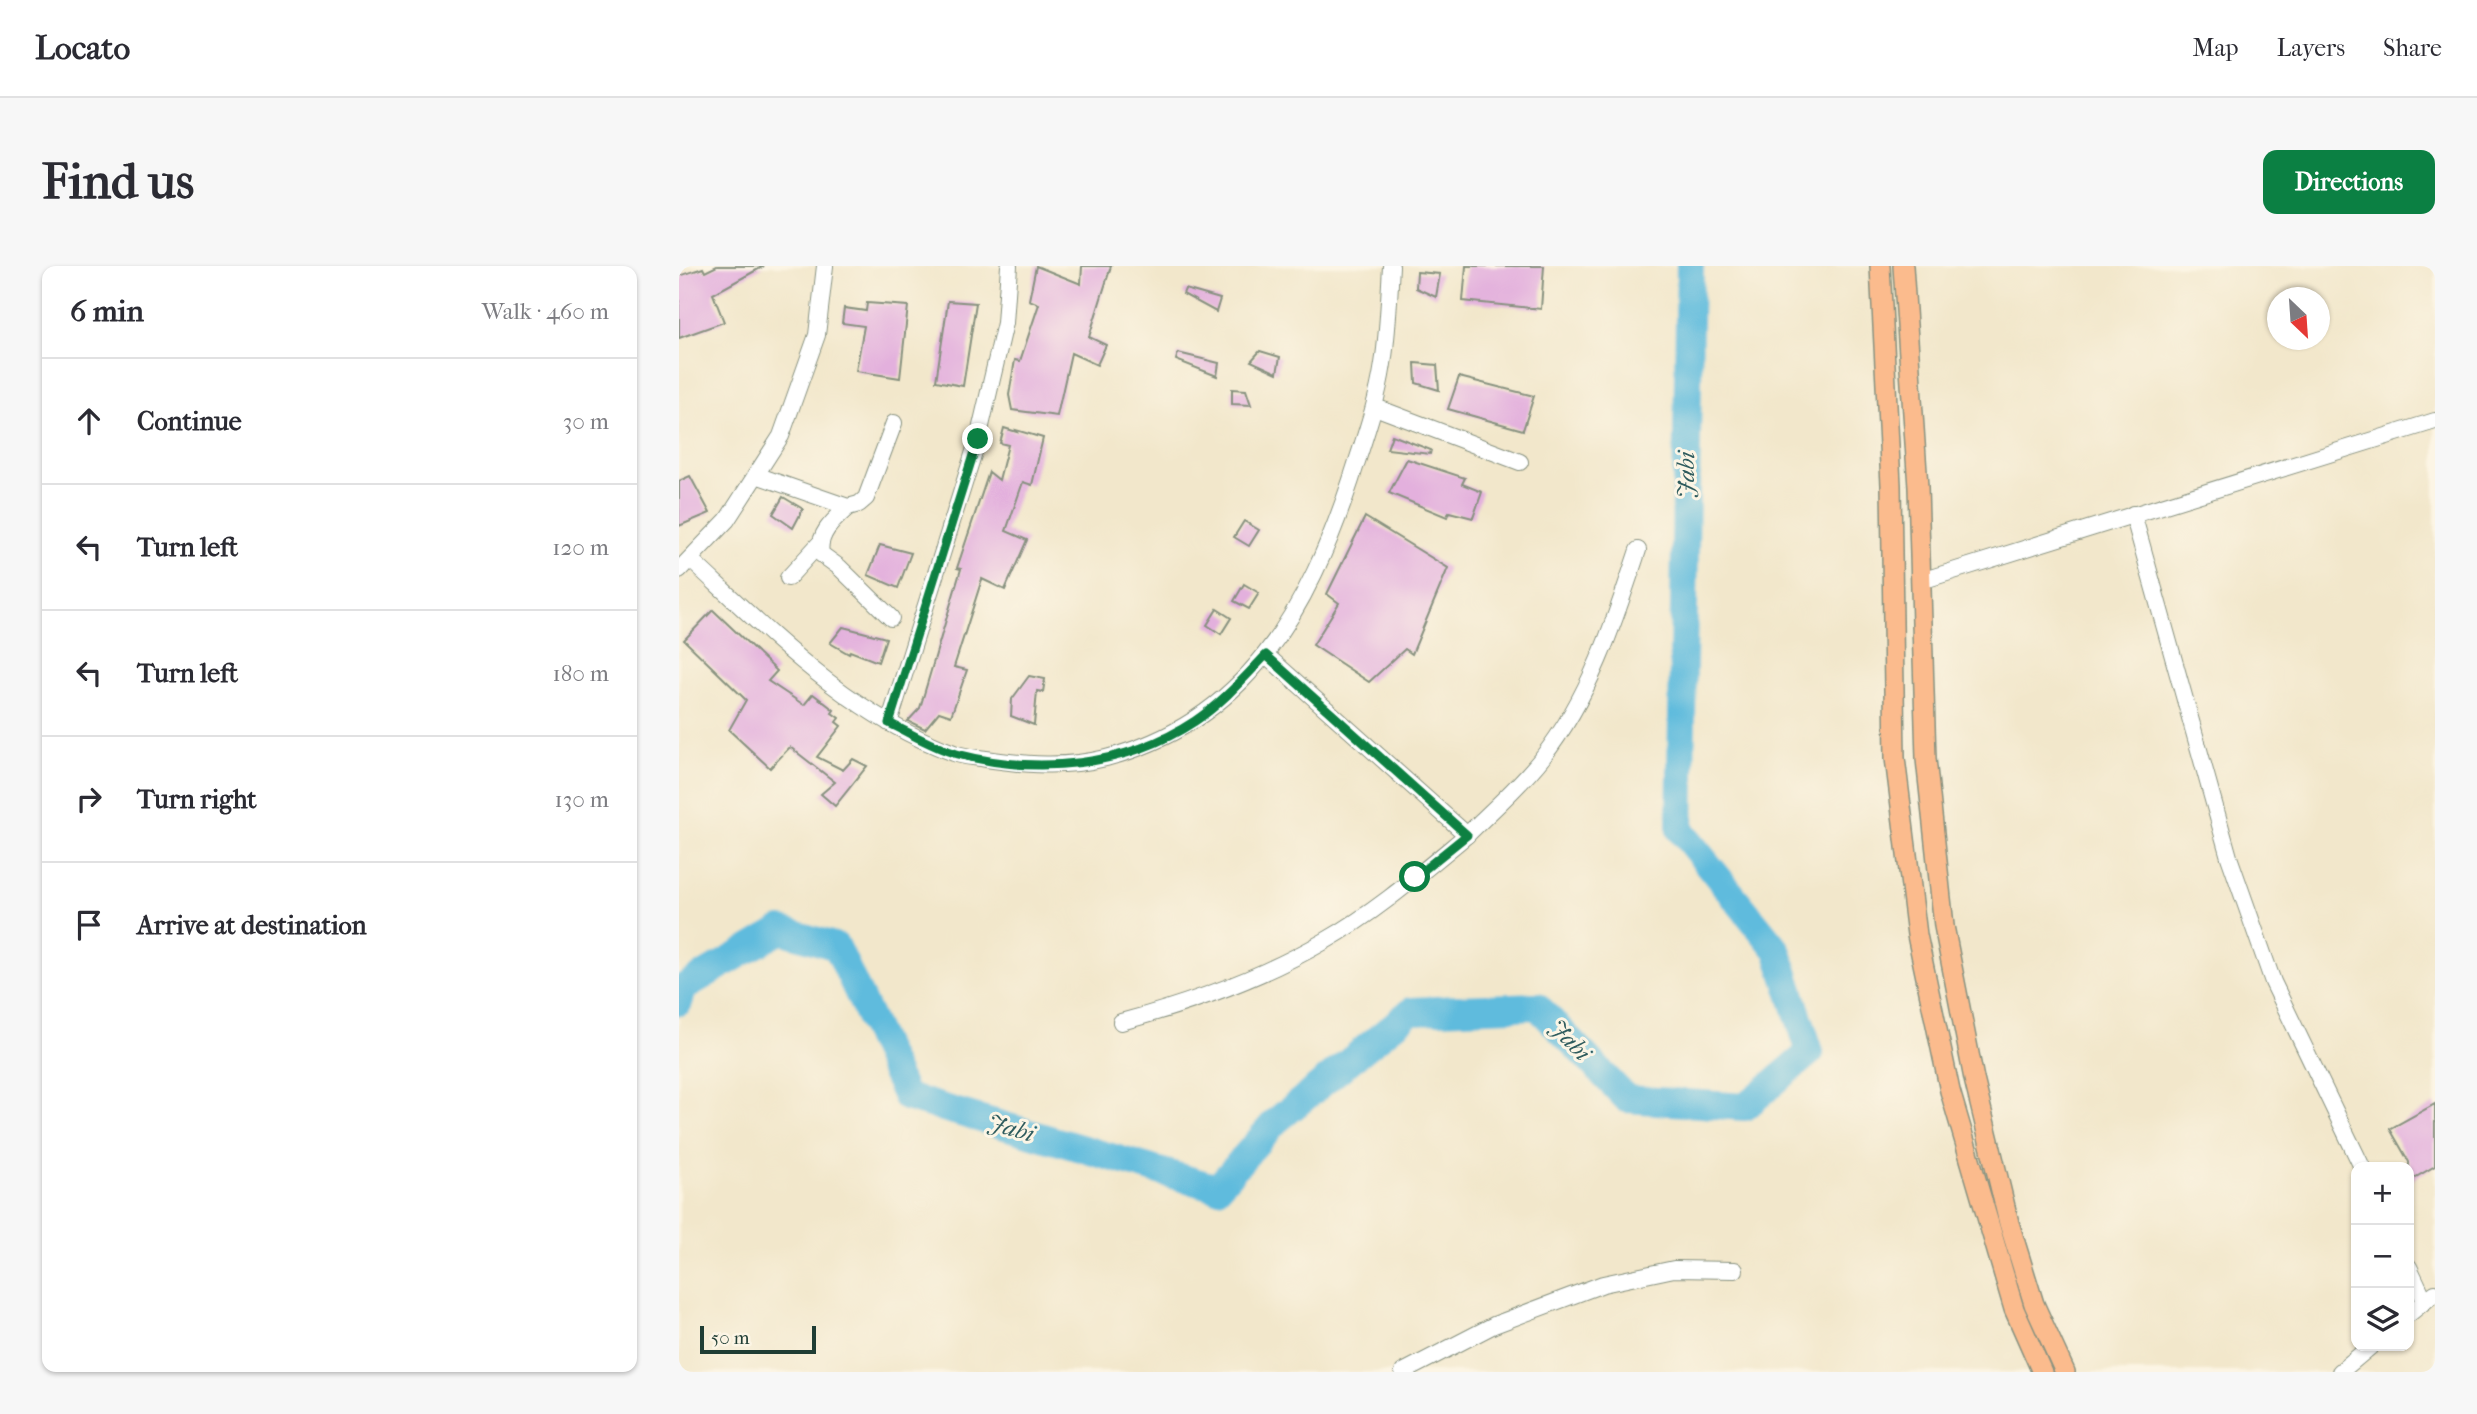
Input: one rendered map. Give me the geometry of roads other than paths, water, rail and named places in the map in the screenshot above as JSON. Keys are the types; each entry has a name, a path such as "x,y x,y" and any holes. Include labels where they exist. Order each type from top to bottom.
{"main road":[{"path":"1880,266 1891,485 1895,758 1917,935 1949,1091 2014,1309 2042,1372"},
{"path":"1903,266 1918,487 1926,759 1944,926 1974,1079 2009,1223 2034,1304 2065,1372"},
{"path":"1999,1259 2018,1253"}],"street":[{"path":"825,266 817,335 781,436 727,520 685,565 798,659 889,723 956,754 1033,766 1086,763 1134,751 1163,739 1195,721 1224,698 1266,655 1289,623 1316,570 1339,514 1375,407 1388,327 1391,266"},
{"path":"889,723 978,439 1005,323 1009,266"},
{"path":"1375,407 1520,462"},
{"path":"1921,581 2435,421"},
{"path":"788,578 819,544 831,524 848,507 859,504 866,498 894,423"},
{"path":"756,475 848,507"},
{"path":"2133,514 2229,858 2273,982 2359,1162"},
{"path":"819,544 821,554 839,566 891,618"},
{"path":"1121,1022 1181,1006 1255,977 1326,940 1370,911 1467,835 1541,759 1577,705 1615,620 1638,550"},
{"path":"1266,655 1467,835"},
{"path":"1403,1372 1494,1325 1603,1284 1674,1269 1735,1270"},
{"path":"2414,1274 2430,1297 2414,1310"},
{"path":"2340,1372 2365,1351"}],"waterway":[{"name":"Jabi","path":"679,1002 684,987 781,930 837,947 906,1097 1217,1188 1275,1122 1411,1011 1537,1006 1627,1099 1745,1107 1810,1052 1777,950 1680,830 1690,266"}]}
